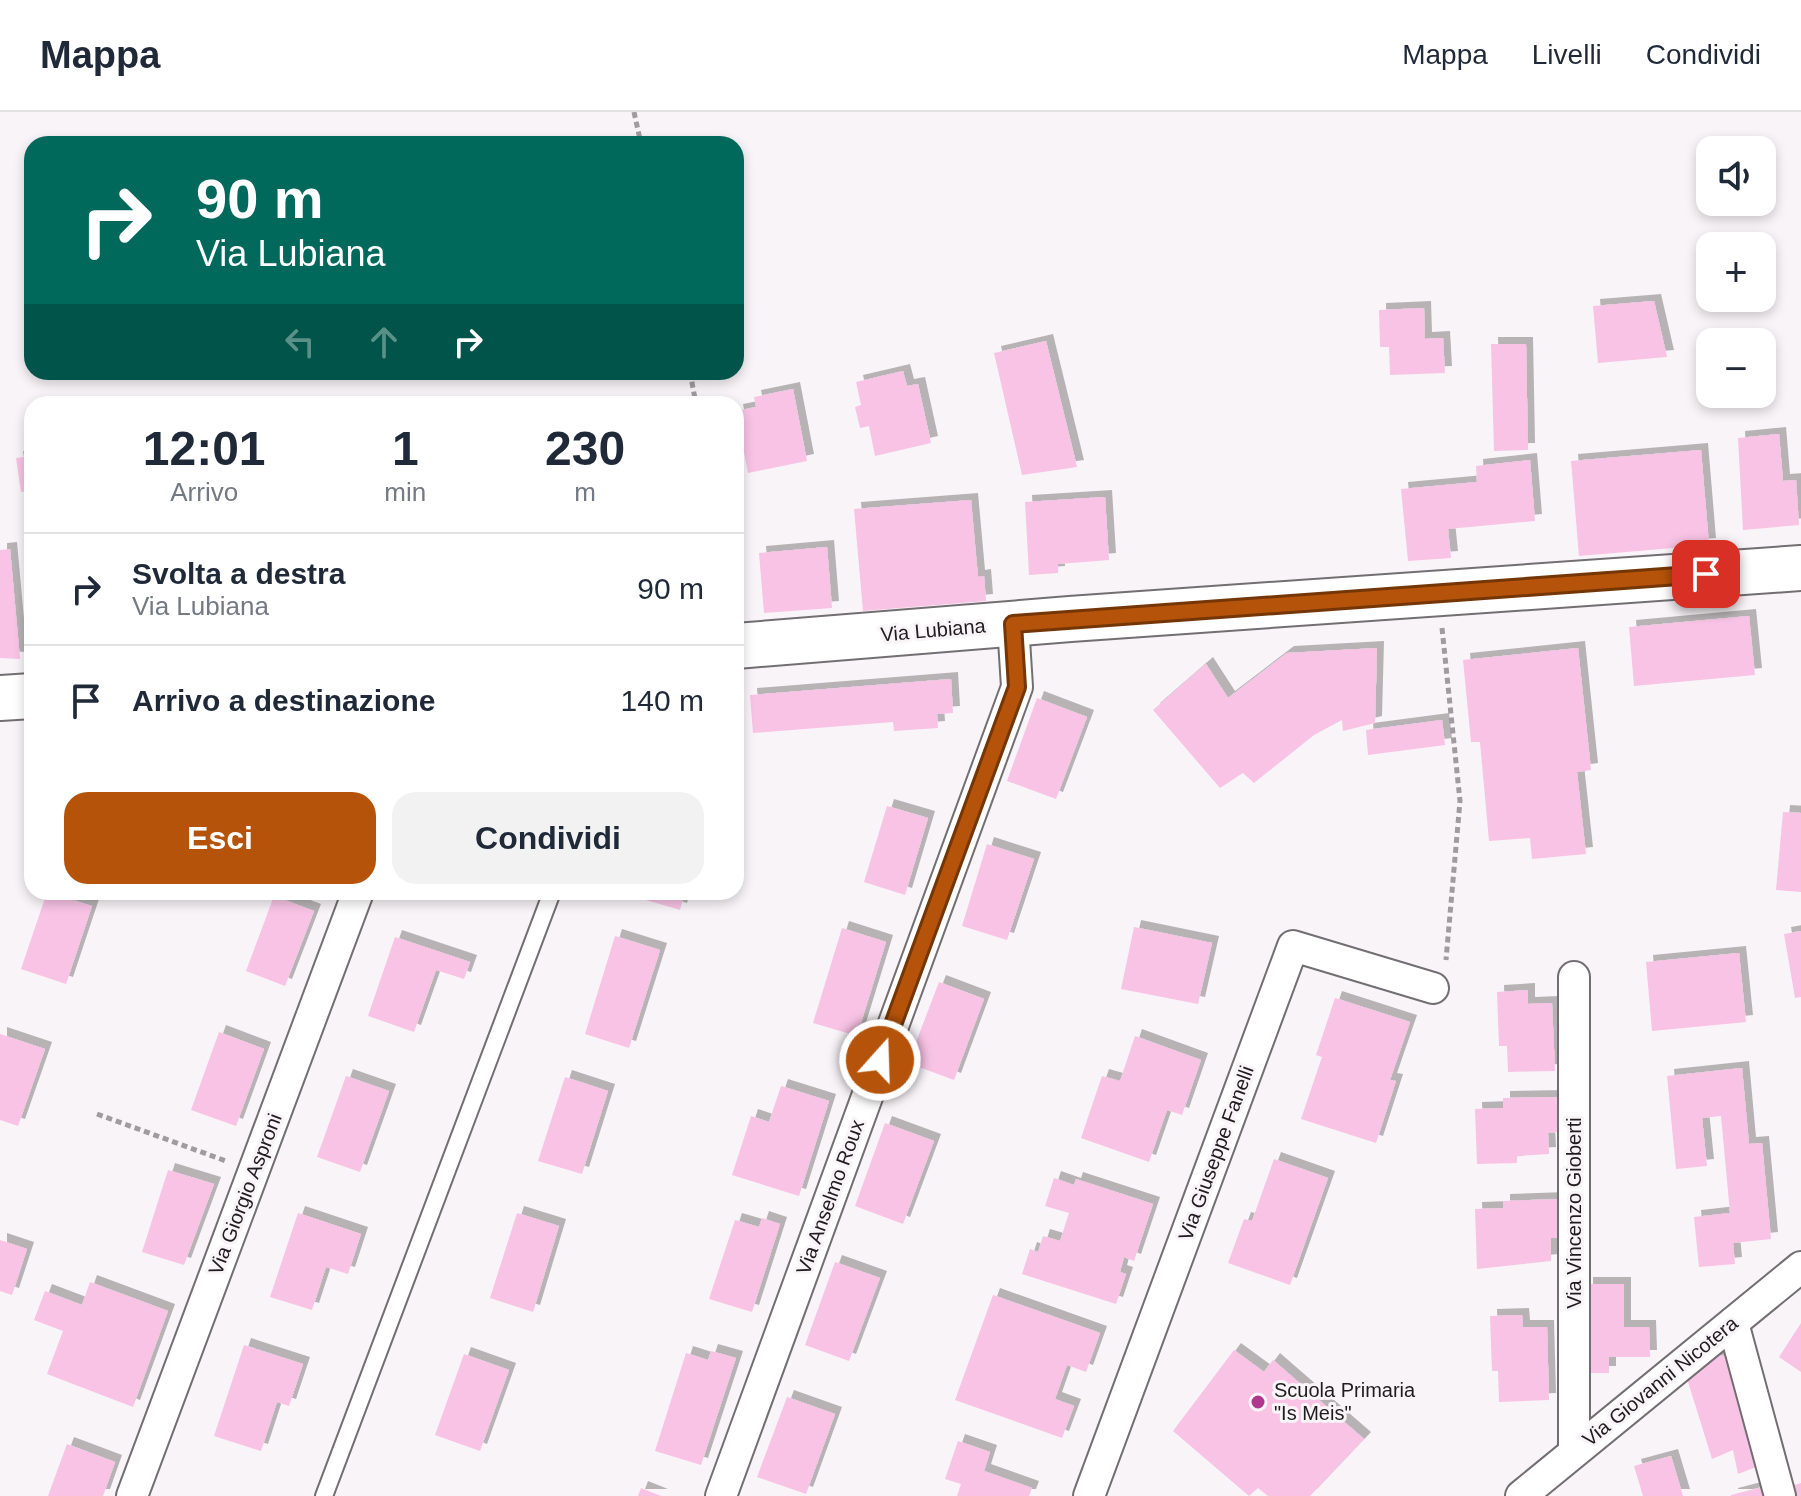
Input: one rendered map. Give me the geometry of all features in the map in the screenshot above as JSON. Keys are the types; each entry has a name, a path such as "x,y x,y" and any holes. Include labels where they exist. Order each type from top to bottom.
{"street":[{"name":"Via Lubiana","path":"744,645 1801,568"},
{"name":"Via Anselmo Roux","path":"721,1496 1017,687 1013,624"},
{"path":"0,698 24,696"},
{"name":"Via Giorgio Asproni","path":"132,1496 355,900"},
{"name":"Via Giuseppe Fanelli","path":"1089,1496 1293,946 1433,988"},
{"name":"Via Vincenzo Gioberti","path":"1574,977 1574,1450"},
{"name":"Via Giovanni Nicotera","path":"1521,1496 1801,1267"},
{"path":"1733,1323 1780,1496"}],"lane":[{"path":"324,1496 549,900"}],"path":[{"path":"634,112 639,136"},
{"path":"1433,988 1448,955 1460,801 1441,615"},
{"path":"97,1114 254,1170"}],"building":[{"path":"1654,301 1667,357 1598,363 1593,306"},
{"path":"1424,308 1425,339 1443,338 1445,373 1390,375 1389,347 1380,347 1379,310"},
{"path":"1046,341 1077,467 1022,475 994,353"},
{"path":"1491,344 1526,344 1528,450 1494,451"},
{"path":"903,371 907,386 918,384 931,443 875,456 869,426 860,428 855,407 861,405 856,382"},
{"path":"793,389 807,461 748,473 744,452 744,409 756,407 754,397"},
{"path":"1779,434 1783,481 1796,480 1799,525 1743,530 1738,438"},
{"path":"1701,450 1709,545 1579,556 1571,461"},
{"path":"24,457 24,492 21,492 16,458"},
{"path":"1530,460 1535,521 1448,529 1451,558 1408,561 1401,489 1477,482 1476,466"},
{"path":"1105,497 1109,560 1058,564 1058,573 1029,575 1025,502"},
{"path":"971,500 978,577 984,576 986,601 863,611 854,509"},
{"path":"827,547 832,608 764,613 759,553"},
{"path":"10,549 20,659 0,658 0,550"},
{"path":"1749,616 1755,675 1634,686 1629,627"},
{"path":"1377,648 1375,723 1343,731 1342,720 1314,735 1254,783 1243,773 1220,788 1153,710 1206,664 1228,698 1287,653"},
{"path":"1578,648 1591,770 1577,772 1586,854 1532,859 1530,838 1489,841 1480,742 1471,742 1463,660"},
{"path":"951,679 953,713 937,714 938,728 894,731 893,722 753,733 750,695"},
{"path":"1037,698 1087,717 1056,799 1007,781"},
{"path":"1442,720 1445,745 1368,755 1366,730"},
{"path":"887,806 928,818 905,895 864,882"},
{"path":"1783,812 1801,813 1801,892 1776,890"},
{"path":"987,844 1034,859 1007,940 962,926"},
{"path":"44,900 73,900 92,906 66,984 21,969"},
{"path":"273,900 285,900 314,911 285,986 246,971"},
{"path":"646,900 683,900 680,910"},
{"path":"1134,927 1212,943 1198,1004 1121,989"},
{"path":"842,928 886,942 857,1036 813,1023"},
{"path":"1801,931 1801,997 1795,998 1784,934"},
{"path":"615,936 660,950 629,1048 585,1034"},
{"path":"395,937 470,962 464,979 436,970 414,1032 368,1016"},
{"path":"1739,953 1746,1022 1652,1031 1646,962"},
{"path":"939,982 984,999 954,1080 908,1063"},
{"path":"1528,990 1528,1004 1552,1003 1555,1071 1508,1072 1507,1046 1499,1046 1497,992"},
{"path":"1335,998 1410,1022 1390,1080 1396,1081 1376,1143 1301,1119 1322,1057 1316,1055"},
{"path":"219,1032 264,1049 236,1126 191,1110"},
{"path":"0,1034 45,1049 18,1126 0,1120"},
{"path":"1135,1036 1201,1060 1182,1115 1167,1110 1149,1162 1081,1138 1102,1076 1120,1081"},
{"path":"1742,1068 1749,1144 1762,1143 1771,1239 1733,1243 1735,1264 1699,1267 1694,1217 1730,1213 1721,1116 1702,1118 1707,1166 1676,1169 1667,1076"},
{"path":"346,1076 389,1091 360,1172 317,1157"},
{"path":"565,1077 608,1091 582,1174 538,1161"},
{"path":"781,1086 829,1101 799,1196 732,1175 751,1116 769,1122"},
{"path":"1557,1097 1558,1132 1548,1133 1549,1154 1517,1156 1517,1163 1477,1164 1475,1109 1503,1108 1503,1098"},
{"path":"885,1123 934,1141 903,1224 855,1206"},
{"path":"1274,1159 1328,1178 1290,1285 1228,1263 1244,1219 1252,1221"},
{"path":"168,1170 214,1184 184,1265 142,1252"},
{"path":"1054,1178 1074,1185 1076,1179 1153,1204 1134,1261 1124,1257 1120,1272 1126,1274 1116,1304 1022,1274 1030,1249 1038,1252 1043,1236 1060,1241 1069,1213 1045,1206"},
{"path":"1559,1199 1561,1238 1551,1238 1551,1261 1477,1269 1475,1209 1503,1208 1503,1201"},
{"path":"298,1213 361,1234 348,1274 326,1267 312,1310 270,1297"},
{"path":"517,1213 559,1226 533,1312 490,1298"},
{"path":"762,1218 780,1224 752,1312 709,1299 735,1220 759,1227"},
{"path":"0,1240 27,1249 12,1295 0,1291"},
{"path":"835,1262 880,1278 849,1361 805,1345"},
{"path":"90,1282 168,1311 133,1407 47,1374 63,1331 34,1320 45,1291 82,1305"},
{"path":"1586,1284 1624,1284 1624,1327 1649,1327 1650,1357 1609,1357 1609,1373 1587,1373"},
{"path":"993,1295 1100,1333 1086,1372 1067,1365 1055,1399 1074,1406 1062,1438 955,1400"},
{"path":"1522,1315 1523,1327 1547,1327 1549,1400 1499,1402 1498,1371 1492,1371 1490,1316"},
{"path":"1801,1323 1801,1372 1779,1357"},
{"path":"244,1345 303,1364 289,1406 277,1402 261,1451 214,1436"},
{"name":"Scuola Primaria \"Is Meis\"","path":"1234,1350 1264,1372 1273,1360 1364,1439 1310,1496 1268,1496 1258,1488 1249,1496 1173,1431"},
{"path":"711,1351 736,1358 701,1465 655,1451 686,1353 708,1360"},
{"path":"464,1354 509,1370 480,1451 435,1435"},
{"path":"1711,1354 1725,1356 1764,1464 1738,1474 1733,1450 1712,1459 1684,1369"},
{"path":"787,1397 835,1414 806,1494 757,1477"},
{"path":"958,1441 990,1452 984,1471 1032,1488 1029,1496 957,1496 961,1484 945,1479"},
{"path":"67,1444 115,1462 103,1496 48,1496"},
{"path":"1671,1456 1683,1496 1643,1496 1634,1466"},
{"path":"1801,1483 1801,1496 1797,1496 1794,1485"},
{"path":"1766,1486 1769,1496 1731,1496 1731,1495"},
{"path":"641,1488 661,1496 638,1496"}],"place":[{"name":"Scuola Primaria \"Is Meis\"","path":"1258,1402"}],"route":[{"path":"880,1060 1017,687 1013,624 1706,574"}]}
